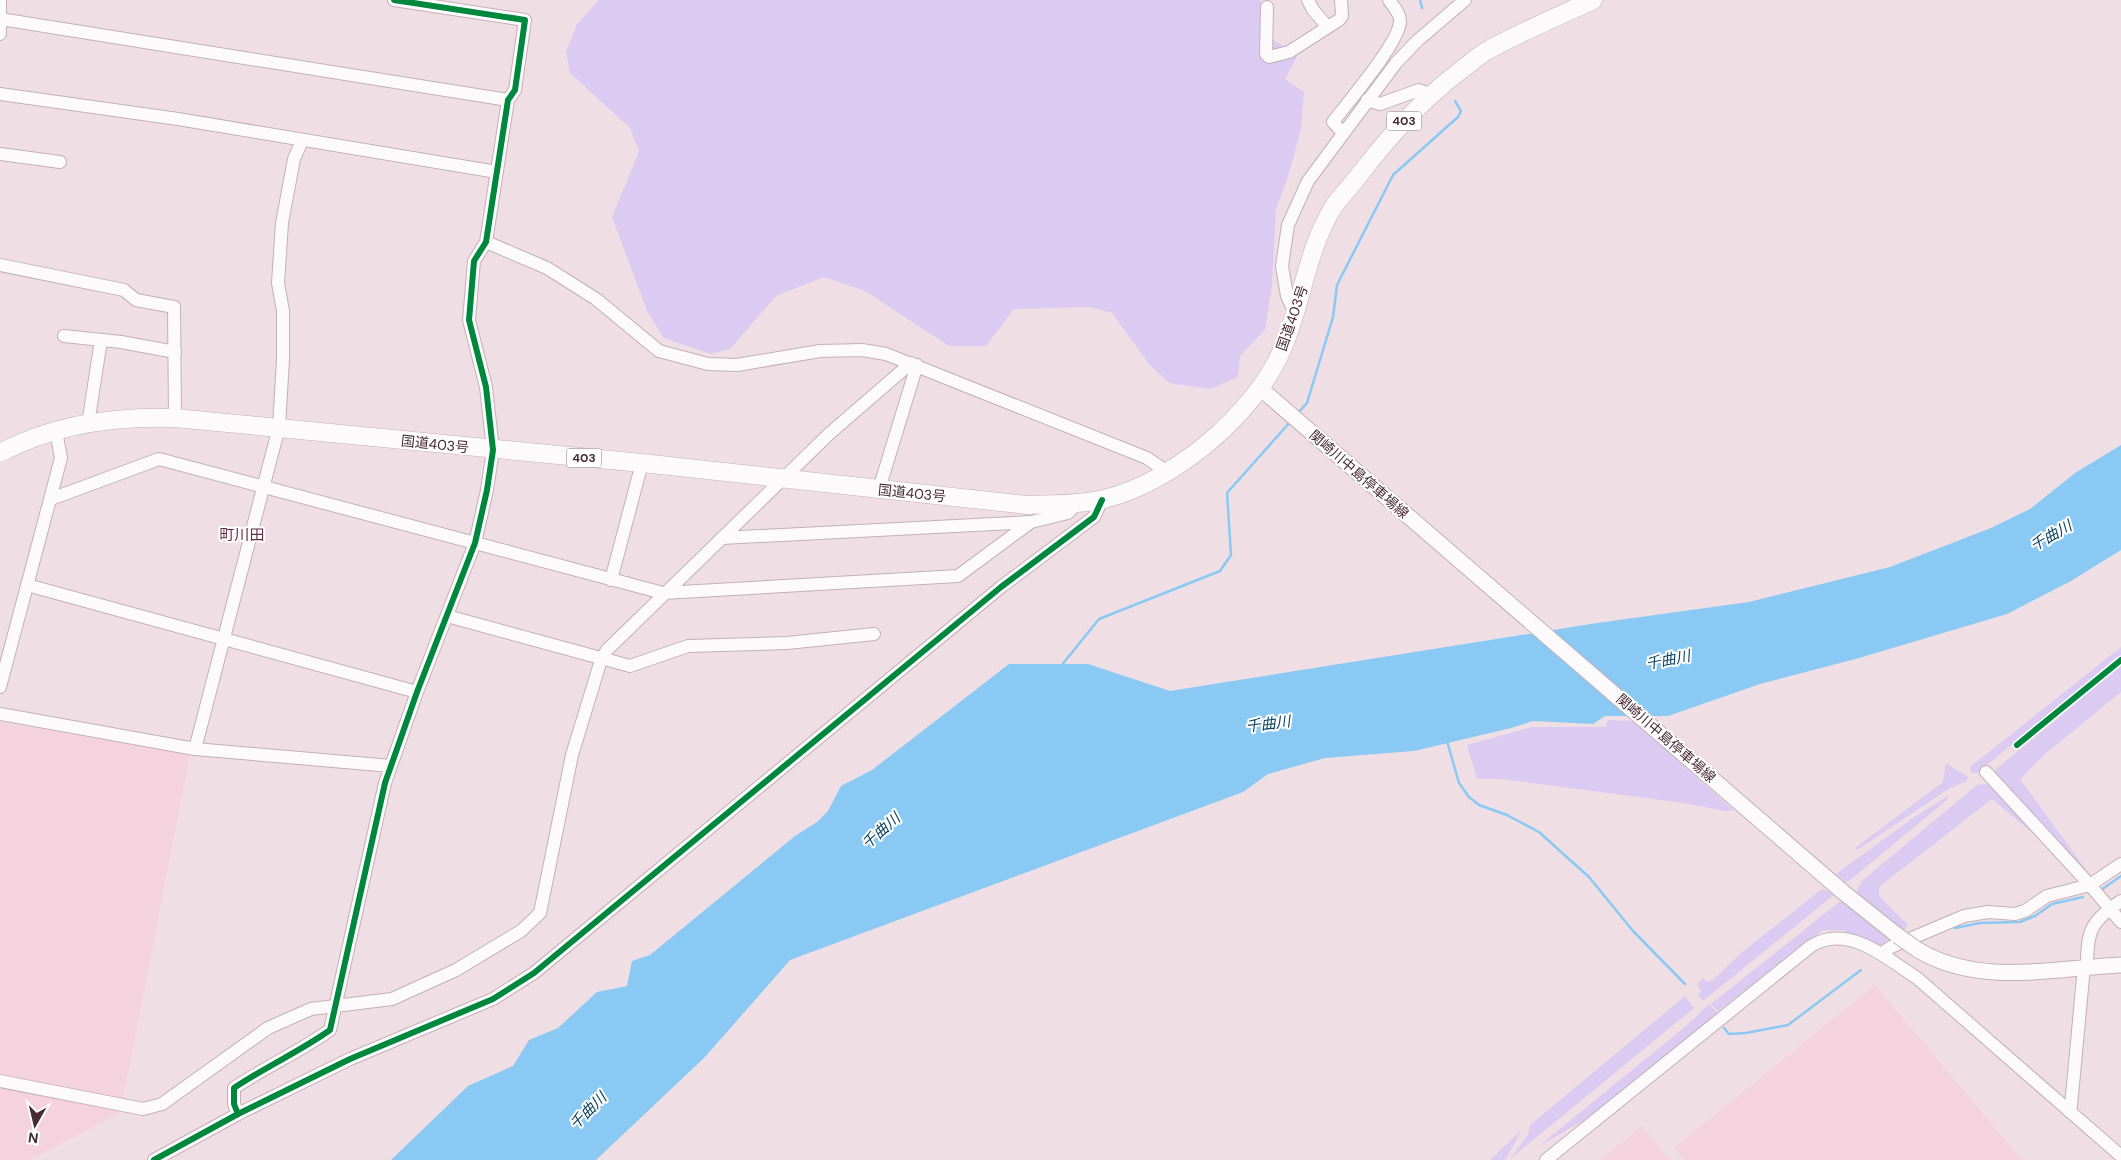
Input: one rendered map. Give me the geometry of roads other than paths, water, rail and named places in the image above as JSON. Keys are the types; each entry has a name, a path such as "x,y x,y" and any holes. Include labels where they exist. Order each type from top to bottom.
{"highway":[{"name":"国道403号","path":"0,453 56,431 140,416 642,463 1027,504 1078,503 1102,500 1142,487 1167,472 1213,438 1265,393 1296,315 1315,244 1333,208 1382,145 1429,94 1489,50 1593,0"}],"main road":[{"name":"関崎川中島停車場線","path":"1265,393 1837,886 1918,950 1942,962 1993,973 2035,973 2086,966 2121,965"}],"street":[{"path":"0,0 0,34"},
{"path":"238,1114 234,1104 234,1088 257,1072 315,1041 330,1030 372,835 391,766 417,692 475,543 487,490 493,450 486,387 469,320 474,261 486,242 508,100 515,90 525,20 394,0"},
{"path":"1308,0 1312,10 1327,26"},
{"path":"1267,7 1266,54 1269,57 1289,52 1327,26 1335,24 1342,16 1341,0"},
{"path":"1343,133 1333,122 1384,55 1400,22 1398,13 1389,0"},
{"path":"1296,315 1287,296 1282,266 1288,225 1308,181 1367,100 1417,41 1429,33 1466,0"},
{"path":"1,19 508,100"},
{"path":"1367,100 1380,104 1419,90 1429,94"},
{"path":"0,94 178,119 497,172"},
{"path":"195,749 279,428 283,311 278,283 282,222 294,159 302,141"},
{"path":"0,154 60,162"},
{"path":"486,242 547,268 588,294 659,351 708,364 737,365 820,350 862,350 886,354 1150,459 1167,472"},
{"path":"0,265 124,290 136,300 174,307 175,418"},
{"path":"64,336 121,342 175,352"},
{"path":"88,424 101,340"},
{"path":"0,1081 143,1109 162,1104 268,1028 311,1009 392,999 456,970 521,931 540,913 572,756 601,660 606,650 625,634 663,593 830,433 914,364"},
{"path":"879,489 914,364"},
{"path":"0,687 61,458 56,431"},
{"path":"51,499 159,459 663,593 958,576 1031,522"},
{"path":"1142,487 1149,474 1150,459"},
{"path":"611,580 642,463"},
{"path":"154,1160 238,1114 350,1059 493,999 534,973 1001,587 1094,516 1102,500"},
{"path":"722,538 1031,522 1068,513 1078,503"},
{"path":"27,585 417,692"},
{"path":"447,616 601,660 630,666 688,646 787,643 874,634"},
{"path":"0,714 195,749 391,766"},
{"path":"1986,772 2090,885 2121,922"},
{"path":"1882,953 1898,944 1964,916 1988,912 2015,914 2025,911 2047,896 2090,885 2121,864"},
{"path":"2068,1111 2072,1106 2086,966 2087,936 2109,909 2121,902"},
{"path":"1546,1160 1810,946 1821,940 1837,938 1859,943 1882,953 1917,978 2121,1156"}],"water":[{"name":"千曲川","path":"2121,445 2121,550 2071,581 2007,614 1859,658 1760,684 1668,716 1605,716 1593,724 1533,721 1414,751 1325,758 1268,774 1243,792 790,960 705,1057 596,1160 391,1160 468,1086 513,1066 529,1040 558,1028 597,992 627,986 632,961 650,955 795,836 817,822 828,811 841,786 872,770 1009,664 1088,664 1170,691 1597,623 1749,602 1890,567 1991,528 2030,509 2075,473"}],"waterway":[{"path":"1420,0 1422,8"},
{"path":"1297,414 1307,403 1333,317 1337,285 1393,175 1458,117 1461,111 1455,101"},
{"path":"1061,666 1099,619 1220,571 1231,555 1227,493 1290,422"},
{"path":"1447,741 1459,783 1469,797 1479,805 1507,815 1539,832 1589,877 1633,931 1685,984"},
{"path":"2101,890 2121,876"},
{"path":"1955,928 1980,923 2020,922 2035,916 2052,904 2083,897"},
{"path":"1724,1028 1729,1034 1746,1033 1788,1025 1861,970"}],"district":[{"name":"町川田","path":"242,535"}]}
